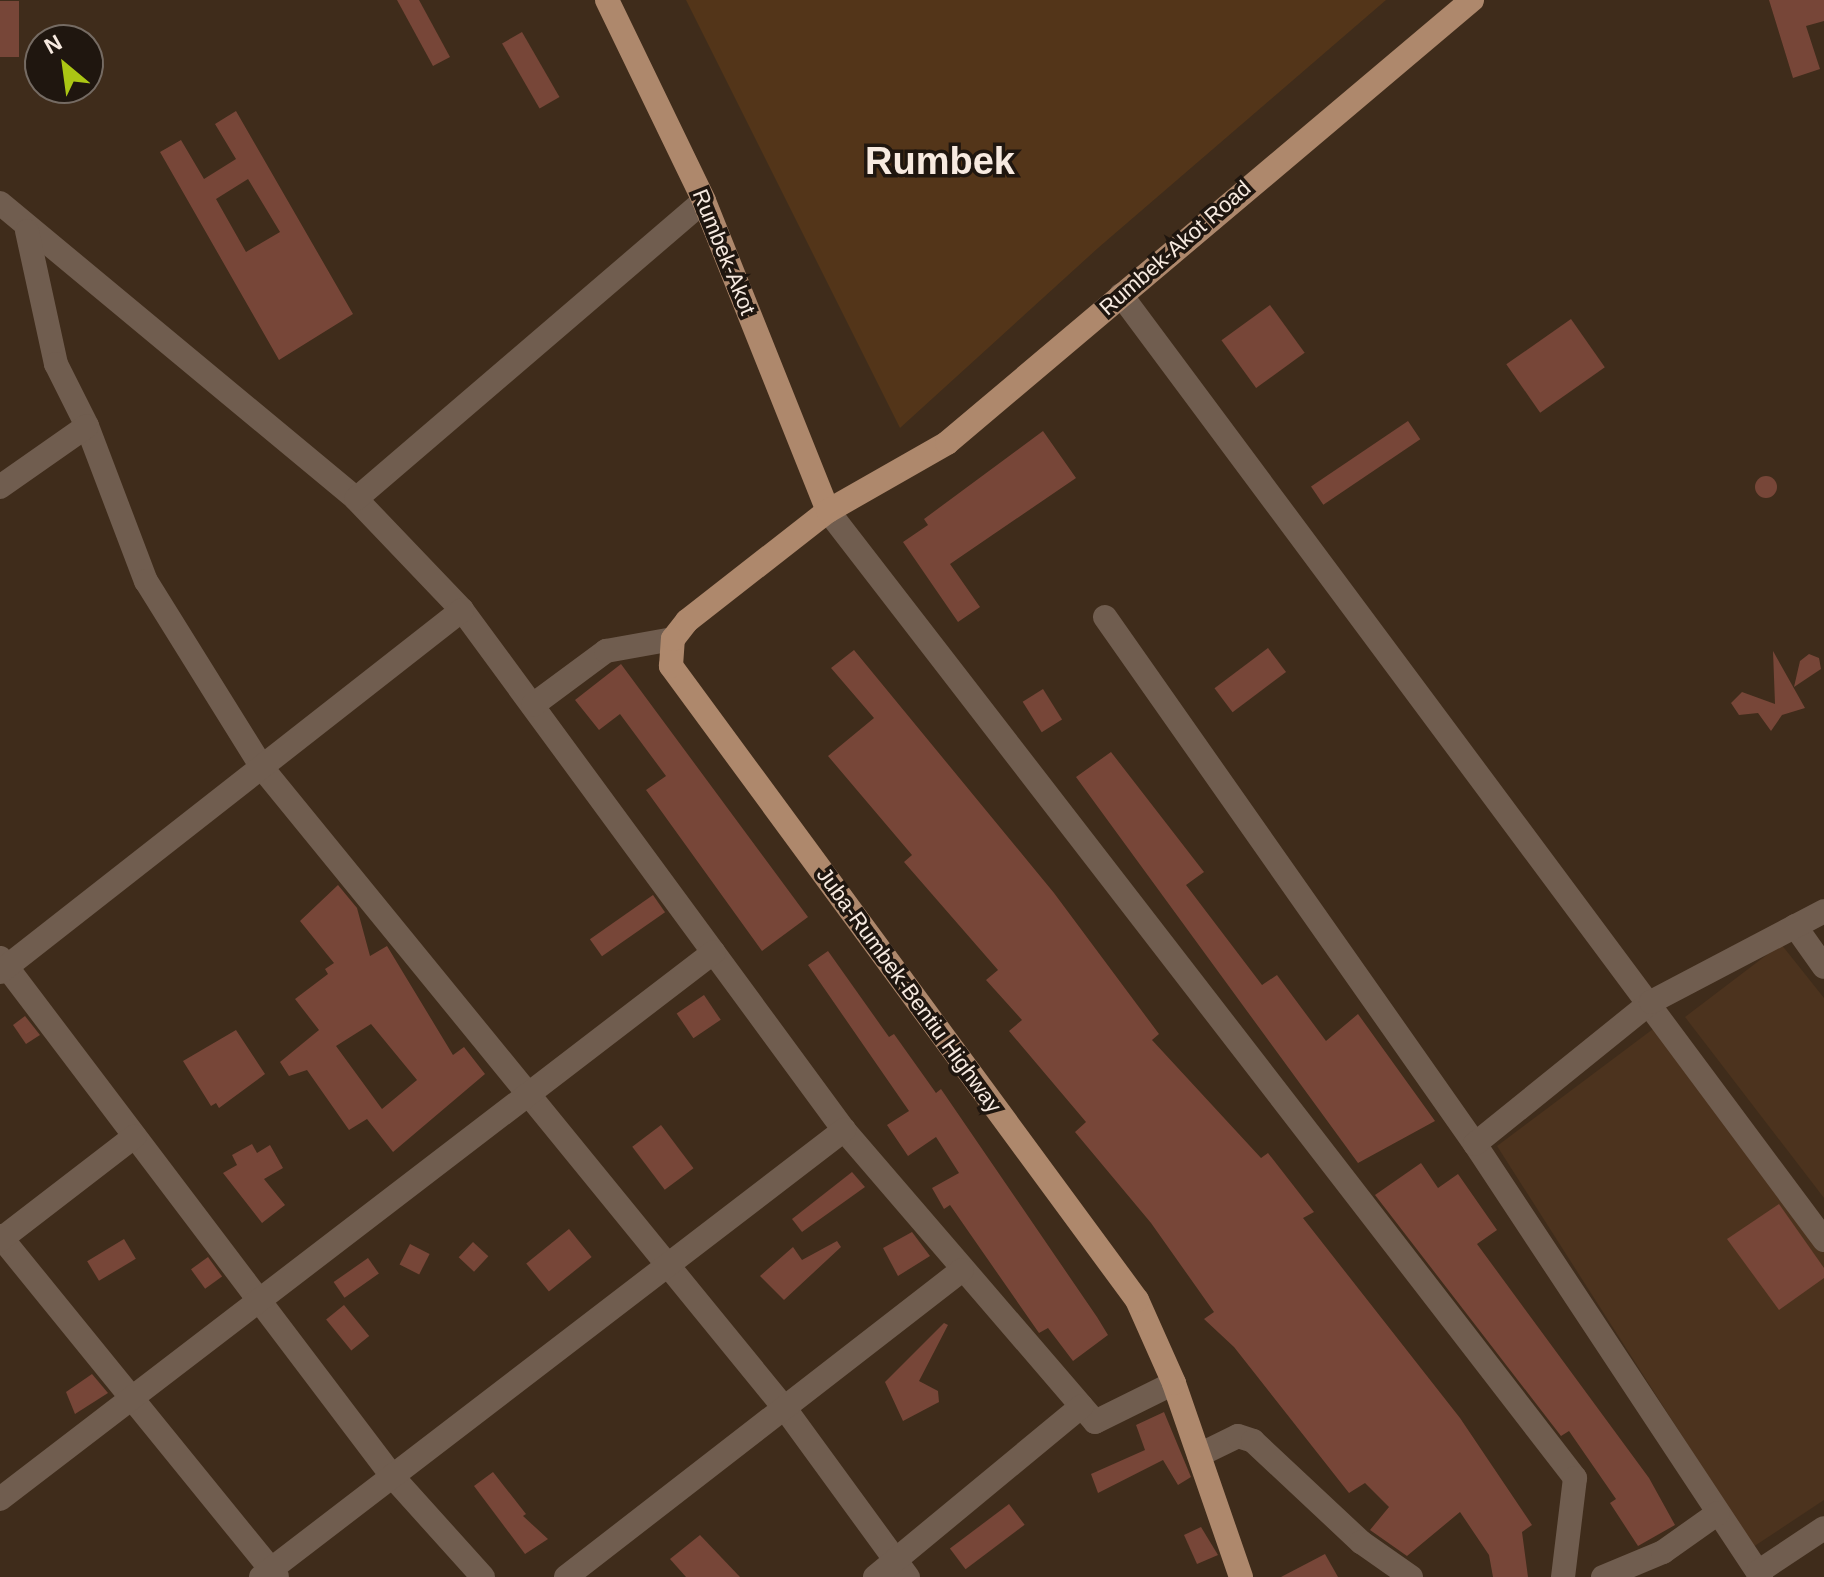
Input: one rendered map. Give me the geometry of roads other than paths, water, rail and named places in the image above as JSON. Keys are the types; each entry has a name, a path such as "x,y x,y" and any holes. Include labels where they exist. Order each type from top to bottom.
{"main road":[{"name":"Rumbek-Akot","path":"607,0 704,201 828,511"},
{"name":"Rumbek-Akot Road","path":"828,511 870,484 947,443 1472,0"},
{"path":"673,639 687,621 828,511"},
{"name":"Juba-Rumbek-Bentiu Highway","path":"673,639 671,666 1137,1300 1174,1383 1241,1577"}],"street":[{"path":"356,499 704,201"},
{"path":"10,220 356,499 462,610 844,1130 1095,1422 1174,1383"},
{"path":"10,220 56,364 87,426 146,581 263,769 665,1266 786,1410 902,1568"},
{"path":"1121,295 1651,1002 1824,1240"},
{"path":"0,487 87,426"},
{"path":"828,511 1575,1478 1563,1577"},
{"path":"462,610 263,769 2,965 263,1302 392,1476 483,1577"},
{"path":"1105,617 1475,1144 1760,1575 1824,1528"},
{"path":"533,705 606,651 673,639"},
{"path":"1475,1144 1651,1002 1824,911"},
{"path":"1795,926 1824,967"},
{"path":"0,1499 263,1302 714,952"},
{"path":"135,1136 1,1238 132,1398 269,1575 392,1476 844,1130"},
{"path":"566,1577 786,1410 962,1270"},
{"path":"875,1577 902,1568 1082,1406"},
{"path":"1199,1455 1238,1436 1253,1441 1361,1542 1411,1577"},
{"path":"1603,1577 1663,1552 1718,1513"}],"district":[{"name":"Rumbek","path":"940,162"}]}
